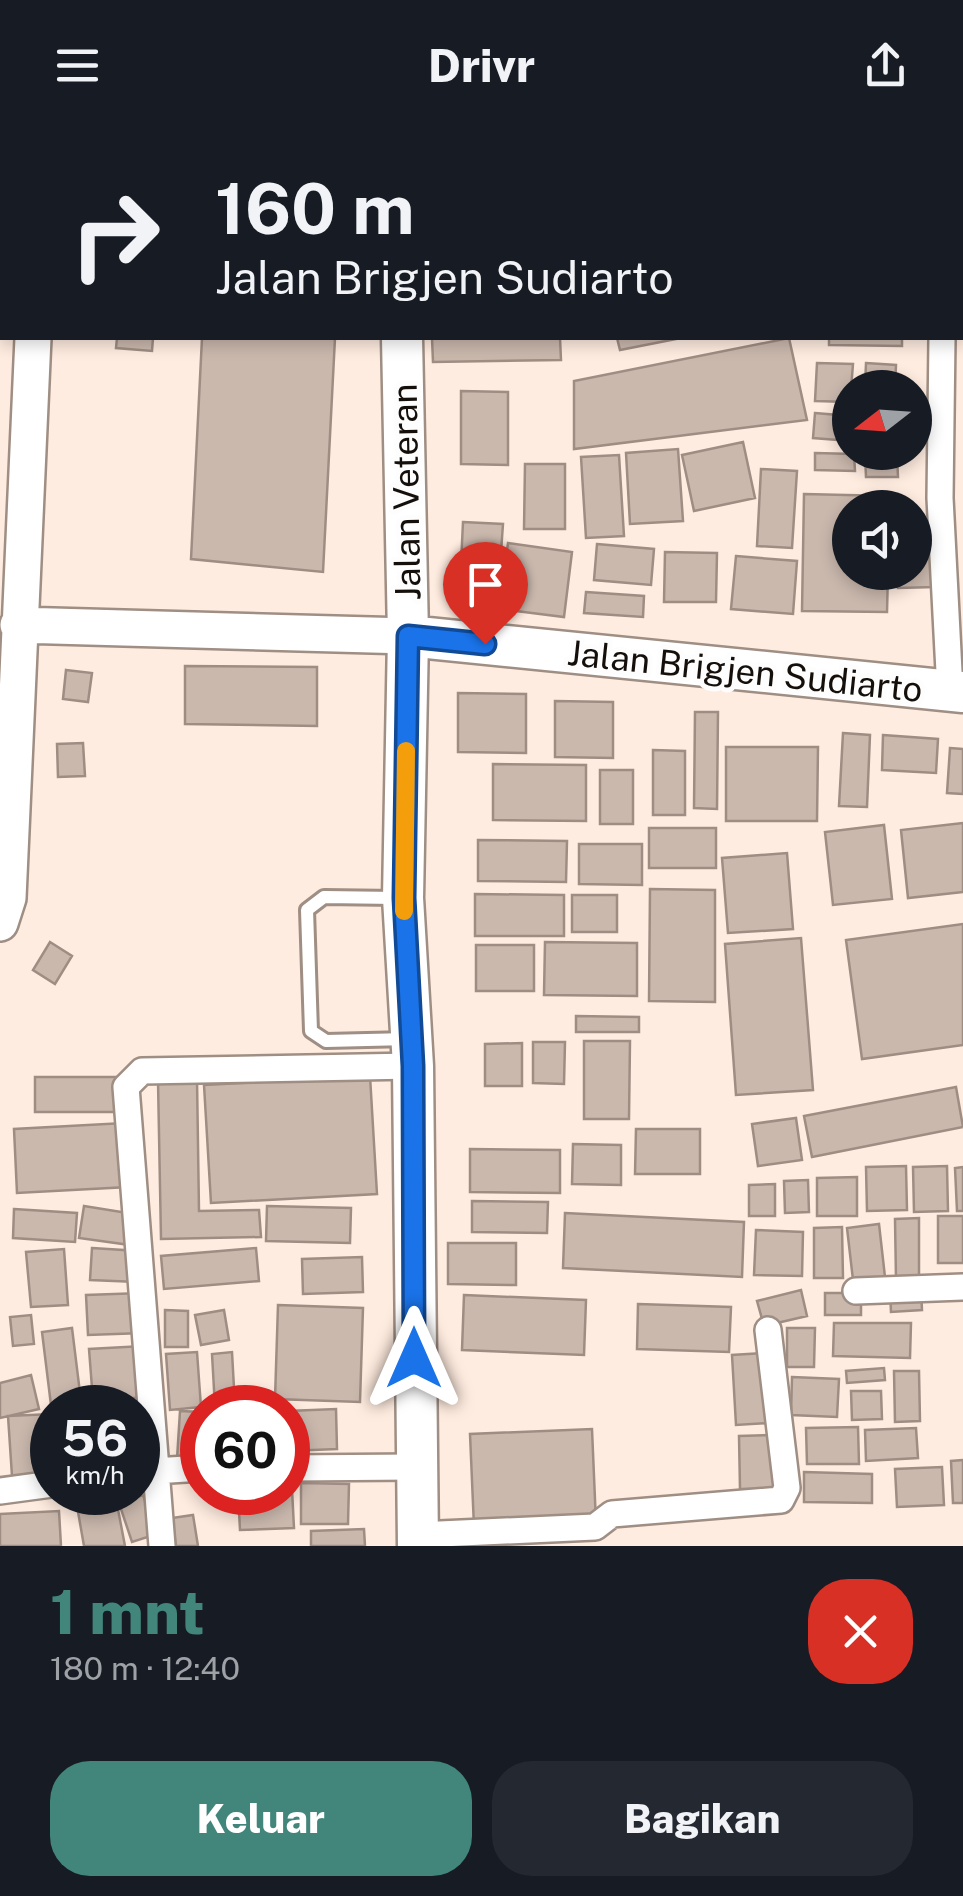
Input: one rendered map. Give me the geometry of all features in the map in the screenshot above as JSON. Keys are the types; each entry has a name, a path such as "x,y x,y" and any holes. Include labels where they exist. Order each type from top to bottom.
{"main road":[{"name":"Jalan Veteran","path":"402,340 408,636 404,898 412,1052 418,1541"},
{"name":"Jalan Brigjen Sudiarto","path":"408,636 957,691"}],"street":[{"path":"0,922 8,898 9,624 34,340"},
{"path":"942,340 940,498 957,691"},
{"path":"9,624 408,636"},
{"path":"143,1385 126,1087 142,1071 412,1052"},
{"path":"856,1291 963,1287"},
{"path":"418,1541 594,1527 612,1514 781,1500 787,1488 768,1330"},
{"path":"310,1468 415,1467"},
{"path":"0,1491 30,1487"},
{"path":"156,1515 162,1546"}],"lane":[{"path":"404,898 324,898 307,910 311,1031 326,1041 412,1052"}],"building":[{"path":"117,340 153,340 152,351 116,348"},
{"path":"202,340 335,340 323,572 191,559"},
{"path":"432,340 560,340 561,360 433,362"},
{"path":"618,340 671,340 620,350"},
{"path":"789,340 807,420 574,449 574,381"},
{"path":"829,340 902,340 902,346 829,345"},
{"path":"817,363 853,364 853,370 832,370 832,401 815,401"},
{"path":"866,363 896,365 896,370 866,370"},
{"path":"461,391 508,392 508,465 461,464"},
{"path":"815,413 832,414 832,440 813,438"},
{"path":"743,442 755,498 694,511 682,455"},
{"path":"678,449 683,521 630,524 626,453"},
{"path":"815,453 832,453 832,470 855,471 815,470"},
{"path":"619,455 624,536 586,538 581,457"},
{"path":"525,464 565,464 565,529 524,529"},
{"path":"761,469 797,471 792,548 757,546"},
{"path":"866,470 898,470 898,477 866,477"},
{"path":"804,494 832,495 832,590 888,590 887,612 802,611"},
{"path":"463,522 503,524 500,566 461,564"},
{"path":"932,535 935,535 932,587"},
{"path":"508,543 572,552 564,617 499,609"},
{"path":"597,544 654,549 651,585 594,580"},
{"path":"665,552 717,553 716,602 664,602"},
{"path":"736,556 797,561 793,614 731,609"},
{"path":"461,573 495,579 488,615 454,608"},
{"path":"586,592 644,596 643,617 584,613"},
{"path":"185,666 317,667 317,726 185,724"},
{"path":"66,670 92,673 88,702 63,699"},
{"path":"458,693 526,694 526,753 458,752"},
{"path":"555,701 613,702 613,758 555,757"},
{"path":"695,712 718,712 717,809 694,808"},
{"path":"843,733 870,735 867,807 839,806"},
{"path":"883,735 938,739 936,773 882,770"},
{"path":"83,743 85,776 58,777 57,744"},
{"path":"726,747 818,747 817,821 726,821"},
{"path":"950,748 963,749 963,794 947,793"},
{"path":"653,750 685,751 685,815 653,815"},
{"path":"493,764 586,765 586,821 493,820"},
{"path":"600,770 633,770 633,824 600,824"},
{"path":"963,823 963,892 908,898 901,830"},
{"path":"884,825 892,899 833,905 825,832"},
{"path":"649,828 716,828 716,868 649,868"},
{"path":"478,840 567,841 566,882 478,881"},
{"path":"579,844 642,844 642,885 579,884"},
{"path":"787,853 793,929 728,933 722,858"},
{"path":"650,889 715,890 715,1002 649,1001"},
{"path":"475,894 564,895 564,936 475,936"},
{"path":"572,895 617,895 617,932 572,932"},
{"path":"963,924 963,1045 862,1059 846,940"},
{"path":"801,938 813,1090 736,1095 725,944"},
{"path":"50,942 72,956 55,984 33,970"},
{"path":"545,942 637,943 637,996 544,995"},
{"path":"476,945 534,945 534,991 476,991"},
{"path":"576,1016 639,1017 639,1032 576,1032"},
{"path":"584,1041 630,1041 629,1119 584,1119"},
{"path":"533,1042 565,1042 564,1084 533,1083"},
{"path":"522,1043 522,1086 485,1086 485,1044"},
{"path":"370,1076 377,1194 211,1203 204,1085"},
{"path":"35,1077 124,1077 124,1112 35,1112"},
{"path":"197,1079 199,1211 259,1210 261,1237 161,1239 158,1081"},
{"path":"956,1087 963,1127 812,1157 804,1116"},
{"path":"796,1118 802,1160 758,1166 752,1124"},
{"path":"124,1123 128,1187 17,1193 14,1129"},
{"path":"636,1129 700,1129 700,1174 635,1174"},
{"path":"573,1144 621,1145 621,1185 572,1184"},
{"path":"470,1149 560,1150 560,1193 470,1192"},
{"path":"906,1166 907,1210 867,1211 866,1167"},
{"path":"947,1166 948,1211 914,1212 913,1167"},
{"path":"963,1167 963,1211 957,1211 955,1168"},
{"path":"857,1177 857,1216 817,1216 817,1178"},
{"path":"808,1180 809,1212 785,1213 784,1181"},
{"path":"775,1184 775,1216 749,1216 749,1185"},
{"path":"472,1201 548,1202 547,1233 472,1232"},
{"path":"84,1206 134,1214 130,1245 79,1238"},
{"path":"267,1206 351,1208 350,1243 266,1241"},
{"path":"14,1209 77,1213 75,1242 13,1238"},
{"path":"565,1213 744,1222 742,1277 563,1268"},
{"path":"938,1216 963,1216 963,1263 938,1263"},
{"path":"919,1218 919,1280 896,1280 895,1219"},
{"path":"879,1224 885,1277 853,1280 847,1228"},
{"path":"842,1227 843,1278 814,1278 814,1228"},
{"path":"756,1230 803,1232 802,1276 754,1275"},
{"path":"448,1243 516,1243 516,1285 448,1284"},
{"path":"92,1248 139,1251 137,1282 90,1280"},
{"path":"256,1248 259,1281 164,1289 161,1256"},
{"path":"64,1249 68,1305 31,1307 26,1252"},
{"path":"362,1257 363,1292 303,1294 302,1259"},
{"path":"921,1289 922,1310 891,1312 890,1291"},
{"path":"801,1290 807,1316 764,1326 757,1301"},
{"path":"142,1293 143,1333 88,1335 86,1295"},
{"path":"825,1293 861,1293 861,1315 825,1315"},
{"path":"464,1295 586,1300 584,1355 462,1350"},
{"path":"638,1304 731,1307 729,1352 637,1349"},
{"path":"278,1305 363,1308 360,1402 310,1400 310,1385 275,1385"},
{"path":"165,1310 188,1311 188,1347 165,1347"},
{"path":"224,1310 229,1340 201,1345 195,1315"},
{"path":"31,1315 34,1344 13,1346 10,1317"},
{"path":"834,1323 911,1323 910,1358 833,1356"},
{"path":"72,1328 79,1385 49,1385 42,1332"},
{"path":"787,1328 815,1328 814,1367 787,1367"},
{"path":"143,1346 145,1385 92,1385 89,1349"},
{"path":"197,1352 199,1385 180,1385 180,1409 170,1410 166,1354"},
{"path":"232,1352 234,1385 214,1385 212,1354"},
{"path":"766,1353 770,1423 736,1425 732,1355"},
{"path":"884,1368 885,1380 847,1383 846,1371"},
{"path":"894,1371 919,1371 920,1421 895,1422"},
{"path":"31,1375 30,1411 0,1418 0,1383"},
{"path":"792,1377 839,1379 837,1417 791,1415"},
{"path":"851,1391 881,1391 882,1419 852,1420"},
{"path":"336,1409 337,1449 310,1450 310,1410"},
{"path":"180,1411 180,1459 177,1459"},
{"path":"30,1415 30,1475 12,1476 8,1416"},
{"path":"858,1427 859,1464 807,1464 806,1428"},
{"path":"916,1428 918,1458 866,1461 865,1430"},
{"path":"592,1429 596,1523 474,1527 470,1434"},
{"path":"773,1435 774,1489 740,1489 739,1436"},
{"path":"963,1460 963,1503 953,1503 951,1461"},
{"path":"942,1467 944,1505 897,1507 895,1469"},
{"path":"804,1472 872,1474 872,1503 804,1502"},
{"path":"310,1483 349,1484 348,1524 301,1524 301,1515 310,1515"},
{"path":"0,1514 59,1515 61,1546 0,1546"},
{"path":"79,1515 119,1515 125,1546 84,1546"},
{"path":"123,1515 150,1515 157,1534 132,1542"},
{"path":"193,1515 198,1546 176,1546 172,1518"},
{"path":"239,1515 293,1515 294,1528 240,1530"},
{"path":"364,1529 365,1546 311,1546 311,1531"}],"slow traffic":[{"path":"404,911 406,751"}],"route":[{"path":"414,1358 413,1066 404,898 408,636 485,644"}]}
